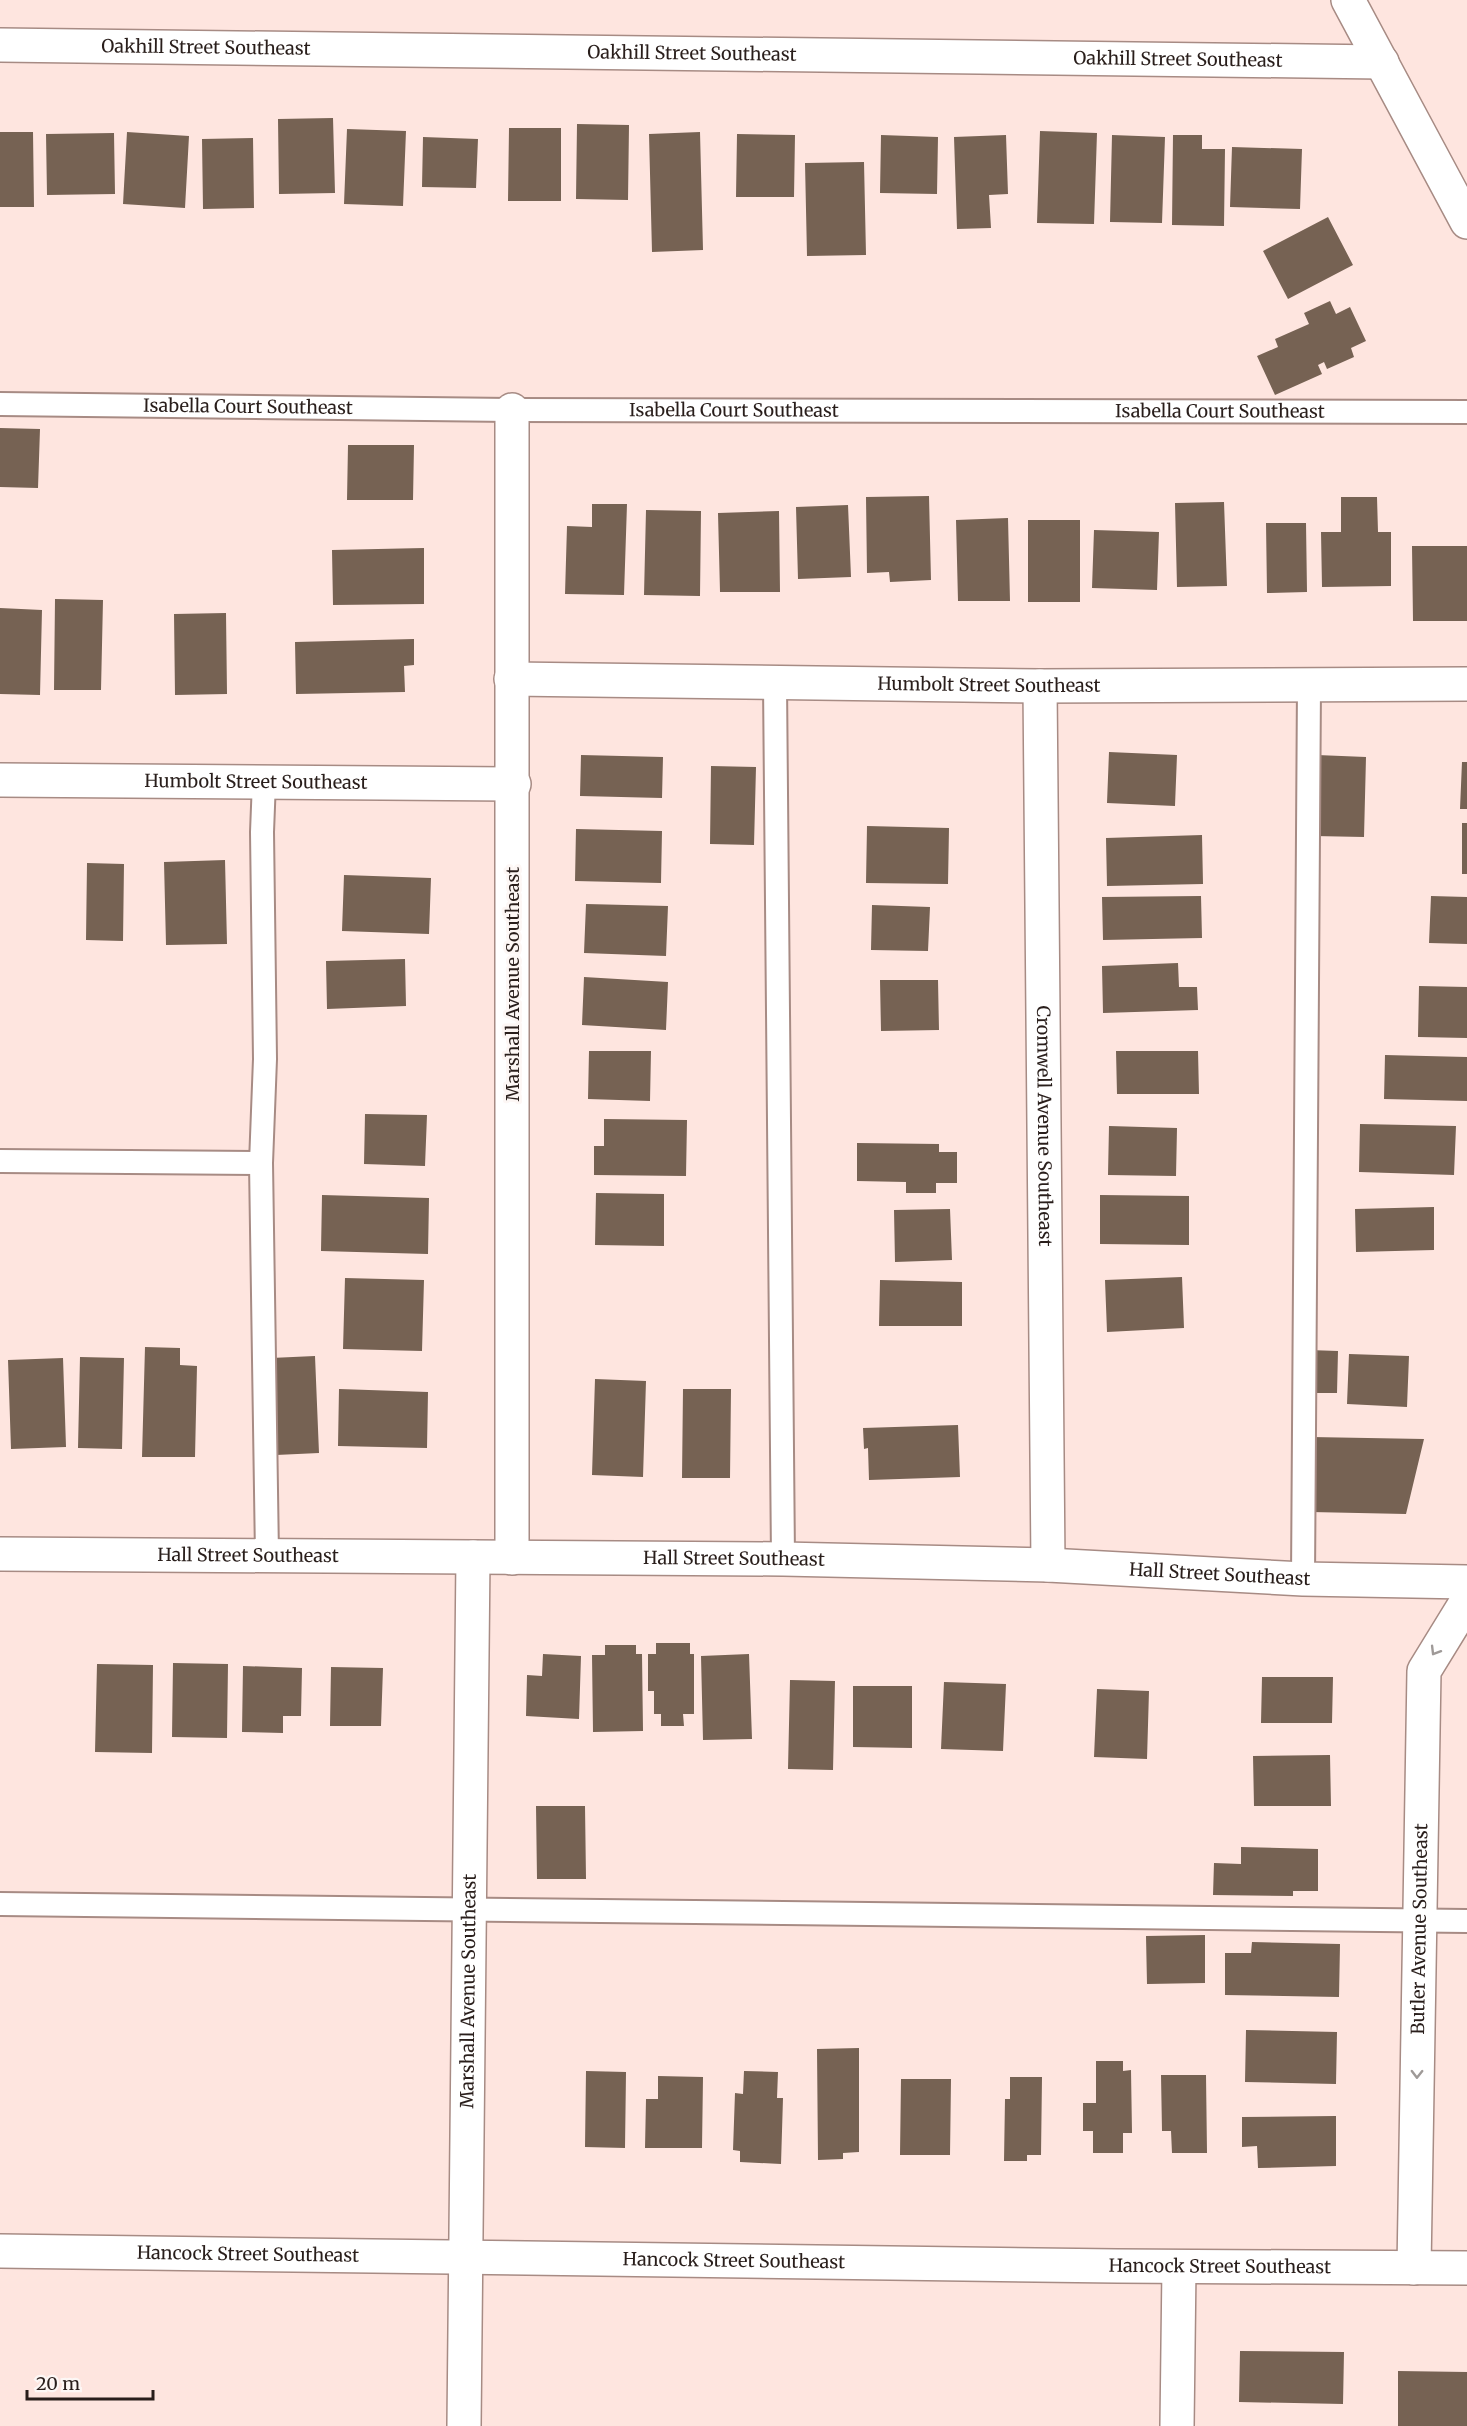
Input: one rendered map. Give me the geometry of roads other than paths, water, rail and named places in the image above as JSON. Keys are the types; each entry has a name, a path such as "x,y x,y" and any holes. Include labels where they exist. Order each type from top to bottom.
{"street":[{"path":"1348,0 1467,222"},
{"name":"Oakhill Street Southeast","path":"0,45 1382,62"},
{"name":"Marshall Avenue Southeast","path":"512,410 512,1558"},
{"name":"Humbolt Street Southeast","path":"512,679 1040,686 1467,684"},
{"name":"Cromwell Avenue Southeast","path":"1040,686 1048,1565"},
{"name":"Humbolt Street Southeast","path":"0,780 513,784"},
{"name":"Hall Street Southeast","path":"0,1554 783,1559 1048,1565 1303,1579 1467,1582"},
{"name":"Marshall Avenue Southeast","path":"464,2426 473,1557"},
{"name":"Butler Avenue Southeast","path":"1414,2268 1424,1671 1467,1601"},
{"name":"Hancock Street Southeast","path":"0,2251 1179,2267 1467,2268"},
{"path":"1177,2426 1179,2267"}],"lane":[{"name":"Isabella Court Southeast","path":"0,404 512,410 1467,412"},
{"path":"775,683 783,1559"},
{"path":"1303,1579 1309,685"},
{"path":"264,781 262,832 265,1059 261,1163 267,1556"},
{"path":"0,1161 261,1163"},
{"path":"0,1904 1467,1921"}]}
